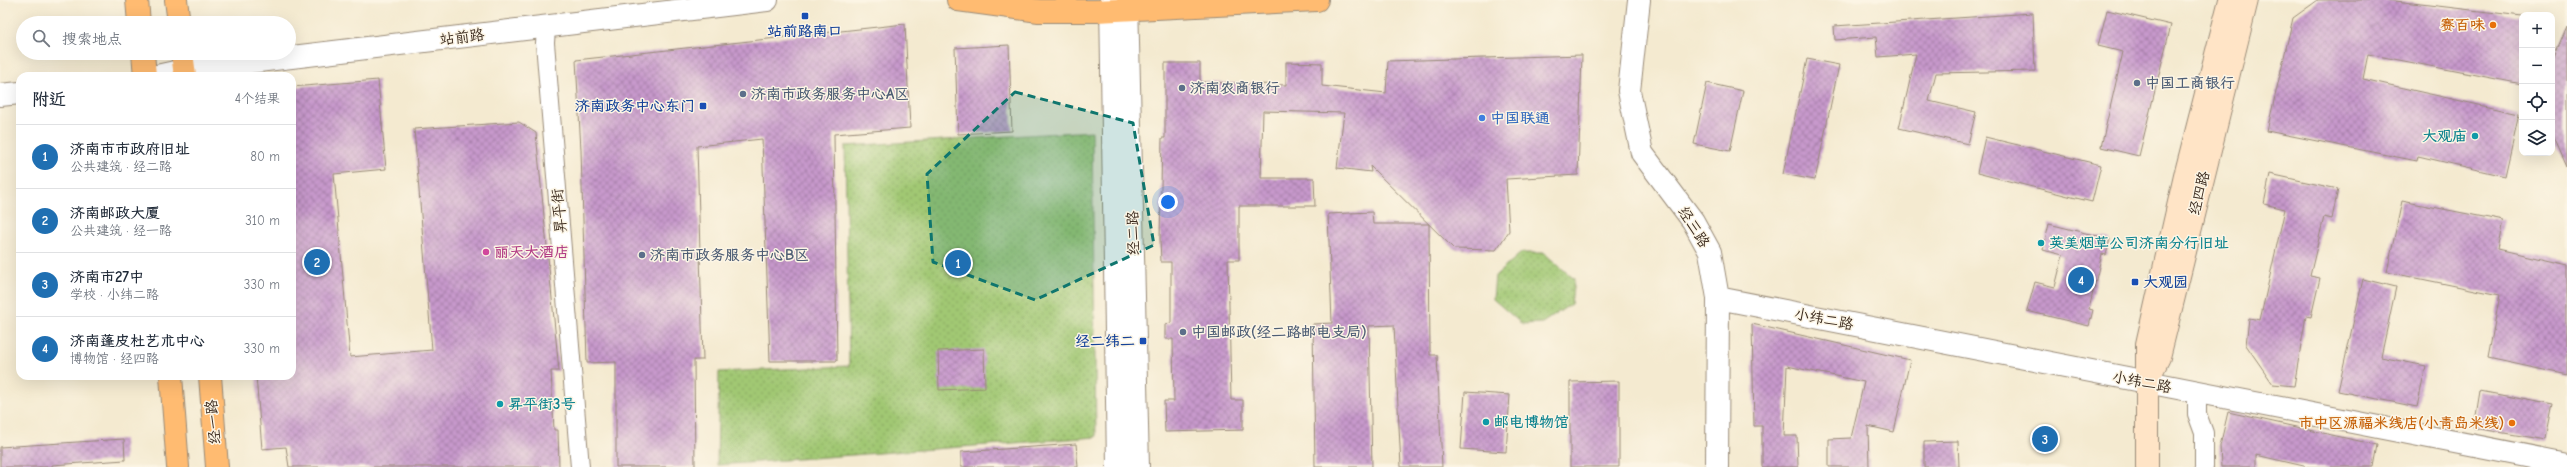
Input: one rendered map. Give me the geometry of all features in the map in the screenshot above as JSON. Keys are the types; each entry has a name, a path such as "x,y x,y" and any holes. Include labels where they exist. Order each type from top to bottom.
{"main road":[{"path":"137,0 138,16"},
{"path":"176,0 178,16"},
{"path":"958,0 1039,11 1119,5 1317,0"},
{"name":"经四路","path":"2147,467 2145,383 2147,344 2185,176 2230,0"},
{"name":"经四路","path":"2145,383 2159,357 2247,0"},
{"path":"144,60 145,72"},
{"path":"171,380 178,467"},
{"name":"经一路","path":"210,380 217,467"}],"street":[{"name":"站前路","path":"296,54 546,28 767,0"},
{"name":"经三路","path":"1639,0 1629,91 1642,153 1693,220 1710,252 1718,298 1717,467"},
{"name":"经二路","path":"1118,467 1119,5"},
{"name":"经二路","path":"1119,5 1138,467"},
{"name":"昇平街","path":"546,28 545,51 580,467"},
{"name":"站前路","path":"168,72 184,66 241,60"},
{"path":"0,95 16,93"},
{"name":"小纬二路","path":"1718,298 2145,383 2567,464"},
{"path":"2197,393 2197,414 2204,433 2204,467"}],"highlighted area":[{"path":"1015,92 1133,123 1154,245 1035,300 933,262 927,174"}],"green space":[{"path":"1092,131 1096,437 717,465 719,372 849,366 845,146"},
{"path":"1521,253 1544,253 1574,279 1571,304 1542,323 1522,324 1493,299 1495,276"}],"building":[{"path":"2318,0 2387,0 2519,16 2519,83 2368,54 2363,79 2519,114 2505,176 2418,156 2417,161 2267,131 2293,18"},
{"path":"2107,10 2171,25 2139,156 2101,147 2123,52 2098,46"},
{"path":"2033,13 2035,71 1936,73 1929,101 1976,112 1968,144 1899,128 1916,54 1878,57 1876,37 1835,40 1834,26"},
{"path":"905,24 910,128 834,134 837,361 770,361 762,139 697,146 703,360 694,360 695,467 616,467 616,362 587,363 581,150 576,60"},
{"path":"2567,26 2567,167 2555,140 2555,54"},
{"path":"1009,45 1012,131 958,134 955,48"},
{"path":"1582,55 1578,175 1506,179 1509,231 1496,250 1454,249 1370,166 1371,172 1337,168 1344,113 1263,111 1261,178 1314,178 1315,206 1239,206 1239,260 1228,260 1231,400 1243,400 1243,430 1165,432 1164,401 1174,401 1173,339 1165,339 1165,324 1171,323 1171,262 1161,262 1160,239 1162,138 1165,138 1165,63 1200,63 1200,82 1286,85 1286,62 1322,63 1322,86 1386,93 1388,61"},
{"path":"1807,59 1839,65 1815,180 1783,174"},
{"path":"378,80 386,169 334,174 350,357 432,350 414,129 519,122 536,133 559,371 551,371 554,430 558,430 559,467 289,467 286,447 262,449 256,380 296,380 296,87"},
{"path":"1707,83 1743,91 1730,151 1694,144"},
{"path":"1985,137 2101,165 2092,202 1977,173"},
{"path":"2270,174 2338,189 2332,219 2324,217 2310,276 2320,278 2311,317 2306,316 2294,386 2273,384 2246,345 2249,318 2260,320 2285,209 2264,204"},
{"path":"2402,201 2504,221 2498,249 2567,265 2567,375 2488,358 2500,295 2387,272"},
{"path":"1372,212 1373,224 1429,224 1430,355 1437,355 1442,467 1401,467 1394,325 1369,326 1372,467 1315,467 1313,324 1332,323 1328,214"},
{"path":"2049,224 2110,239 2106,255 2102,254 2089,309 2093,310 2089,326 2027,311 2035,282 2055,287 2063,255 2043,250"},
{"path":"2363,279 2396,287 2381,357 2426,366 2417,407 2338,391"},
{"path":"1752,324 1910,360 1894,432 1868,426 1869,467 1829,467 1829,439 1851,438 1864,382 1787,366 1784,436 1797,436 1798,467 1762,467 1762,426 1754,426"},
{"path":"984,349 985,388 939,390 938,351"},
{"path":"1619,381 1619,467 1570,467 1570,382"},
{"path":"2480,391 2553,405 2546,440 2474,428"},
{"name":"邮电博物馆","path":"1465,392 1510,395 1506,452 1461,449"},
{"path":"2228,412 2377,445 2373,467 2308,467 2256,455 2256,467 2221,467 2220,446"},
{"path":"124,439 125,460 52,465 52,467 0,467 0,447"},
{"path":"1958,441 1959,467 1924,467 1924,442"},
{"path":"1076,444 1078,467 961,467 961,452"}],"place":[{"name":"站前路南口","path":"805,16"},
{"name":"赛百味","path":"2493,25"},
{"name":"中国工商银行","path":"2137,83"},
{"name":"济南农商银行","path":"1182,88"},
{"name":"济南市政务服务中心A区","path":"743,94"},
{"name":"济南政务中心东门","path":"703,106"},
{"name":"中国联通","path":"1482,118"},
{"name":"大观庙","path":"2475,136"},
{"name":"英美烟草公司济南分行旧址","path":"2041,243"},
{"name":"丽天大酒店","path":"486,252"},
{"name":"济南市政务服务中心B区","path":"642,255"},
{"name":"济南邮政大厦","path":"317,262"},
{"name":"济南市市政府旧址","path":"958,263"},
{"name":"济南蓬皮杜艺术中心","path":"2081,280"},
{"name":"大观园","path":"2135,282"},
{"name":"中国邮政(经二路邮电支局)","path":"1183,332"},
{"name":"经二纬二","path":"1143,341"},
{"name":"昇平街3号","path":"500,404"},
{"name":"邮电博物馆","path":"1486,422"},
{"name":"市中区源福米线店(小青岛米线)","path":"2512,423"},
{"name":"济南市27中","path":"2045,439"}]}
